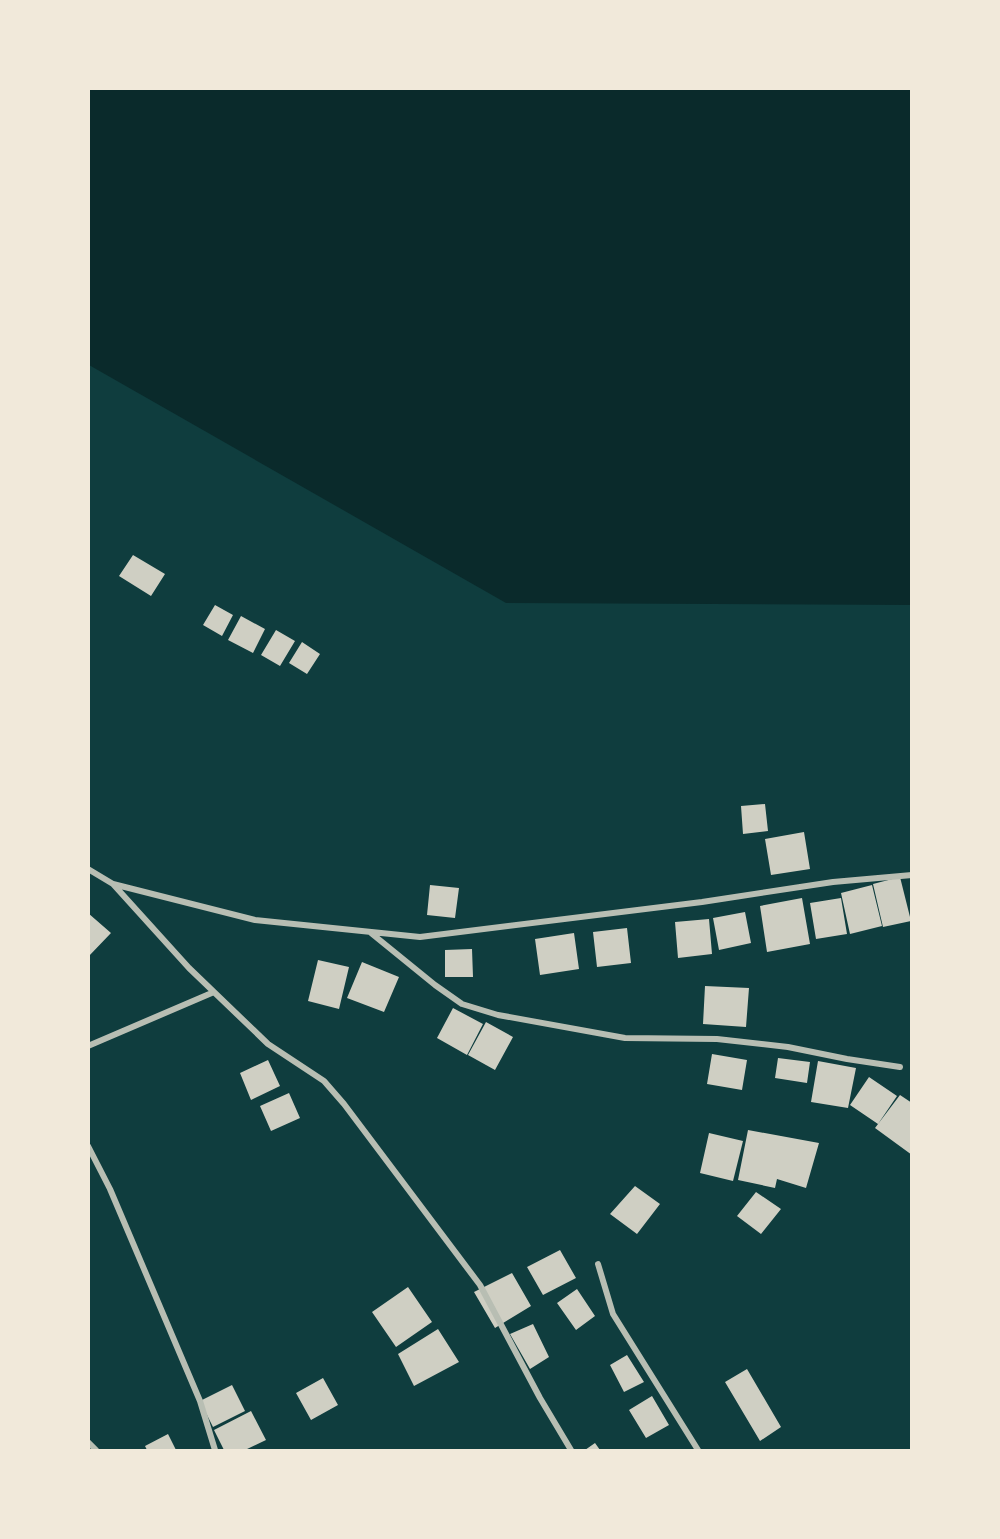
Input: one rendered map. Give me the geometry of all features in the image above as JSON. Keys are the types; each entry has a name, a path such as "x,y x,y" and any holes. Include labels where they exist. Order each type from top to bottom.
{"street":[{"path":"88,869 113,884 255,920 420,937 702,902 833,882 912,874"},
{"path":"113,884 189,968 268,1044 324,1081 344,1104 480,1285 540,1398 571,1450"},
{"path":"370,933 462,1004 498,1015 625,1038 729,1041 788,1047 900,1067"},
{"path":"88,1046 214,992"},
{"path":"88,1146 110,1189 200,1401 215,1450"},
{"path":"598,1264 613,1314 699,1450"},
{"path":"88,1442 96,1450"}],"water":[{"path":"89,88 911,89 911,605 506,603 89,365"}],"building":[{"path":"133,555 165,574 151,596 119,576"},
{"path":"215,605 233,615 222,636 203,625"},
{"path":"241,616 265,629 253,653 228,640"},
{"path":"276,630 295,641 280,666 261,655"},
{"path":"302,642 320,654 307,674 289,663"},
{"path":"765,804 768,831 743,834 741,806"},
{"path":"804,832 810,869 771,875 765,839"},
{"path":"900,877 911,921 883,927 873,884"},
{"path":"430,885 459,888 455,918 427,915"},
{"path":"872,885 882,926 850,934 841,893"},
{"path":"802,898 810,944 767,952 760,906"},
{"path":"841,898 847,934 816,939 810,903"},
{"path":"745,912 751,943 719,950 713,918"},
{"path":"88,913 111,933 88,957"},
{"path":"709,919 712,954 678,958 675,922"},
{"path":"627,928 631,963 597,967 593,932"},
{"path":"574,933 579,969 540,975 535,939"},
{"path":"472,949 473,977 445,977 445,950"},
{"path":"318,960 349,967 339,1009 308,1001"},
{"path":"362,962 399,977 384,1012 347,998"},
{"path":"705,986 749,988 746,1027 703,1024"},
{"path":"453,1008 483,1024 467,1055 437,1038"},
{"path":"486,1022 513,1037 495,1070 468,1055"},
{"path":"712,1054 747,1060 742,1090 707,1084"},
{"path":"778,1058 810,1062 807,1083 775,1078"},
{"path":"268,1060 280,1086 251,1100 240,1073"},
{"path":"818,1061 856,1068 848,1108 811,1102"},
{"path":"869,1077 897,1096 878,1124 850,1105"},
{"path":"289,1093 300,1118 271,1131 260,1106"},
{"path":"900,1095 912,1103 912,1155 875,1128"},
{"path":"748,1130 819,1143 806,1188 777,1179 775,1188 738,1180"},
{"path":"709,1133 743,1141 733,1181 700,1173"},
{"path":"635,1186 660,1204 637,1234 610,1214"},
{"path":"756,1192 781,1209 761,1234 737,1216"},
{"path":"560,1250 576,1278 543,1295 527,1267"},
{"path":"512,1273 531,1306 495,1328 474,1292"},
{"path":"408,1287 432,1322 396,1347 372,1312"},
{"path":"577,1289 595,1316 576,1330 557,1303"},
{"path":"533,1324 549,1357 530,1369 510,1334"},
{"path":"438,1329 459,1362 414,1386 398,1354"},
{"path":"627,1355 644,1382 624,1392 610,1365"},
{"path":"747,1369 781,1427 760,1441 725,1382"},
{"path":"323,1378 338,1405 311,1420 296,1393"},
{"path":"232,1385 245,1411 213,1427 200,1401"},
{"path":"652,1396 669,1425 646,1438 629,1410"},
{"path":"251,1411 266,1440 245,1450 224,1450 214,1430"},
{"path":"168,1434 176,1450 147,1450 145,1446"},
{"path":"595,1443 600,1450 585,1450"}]}
